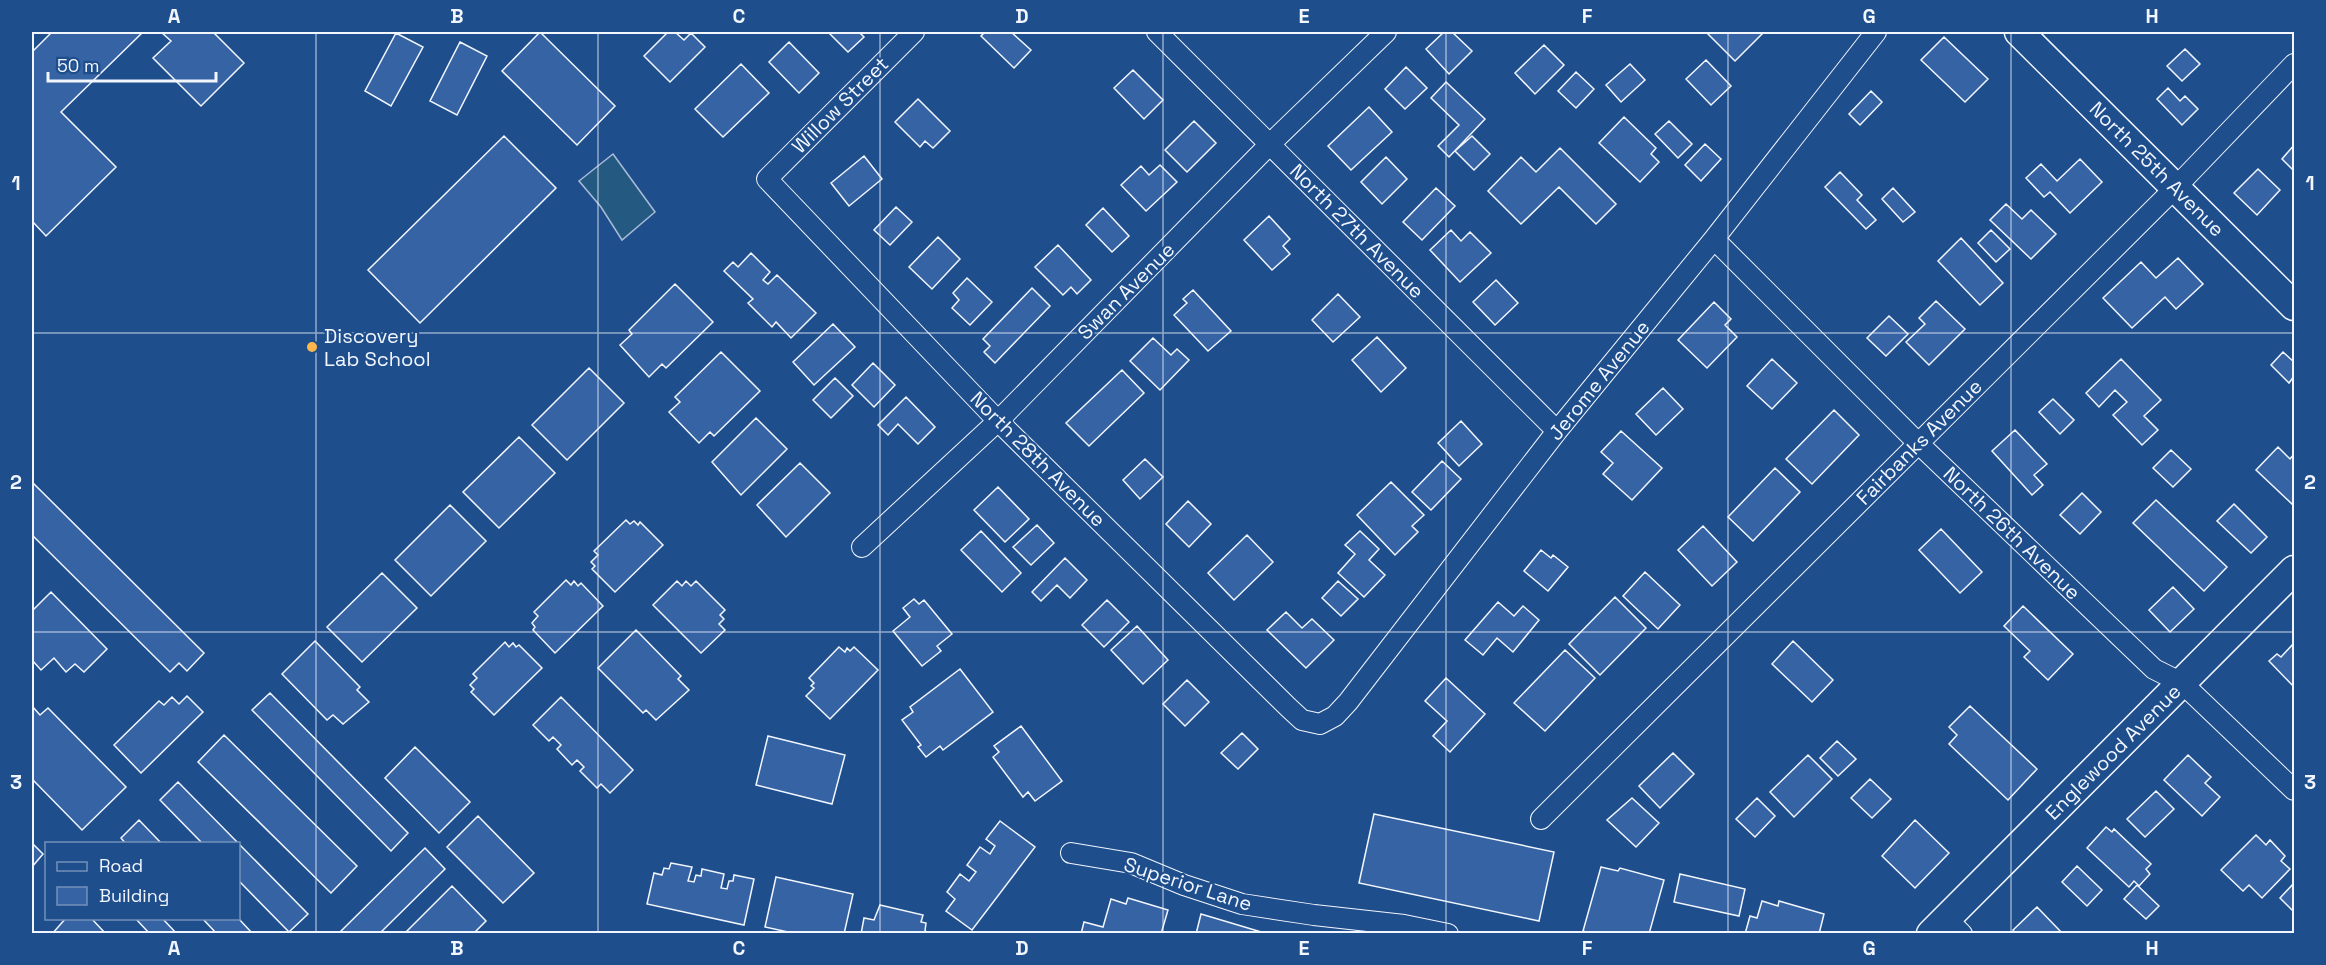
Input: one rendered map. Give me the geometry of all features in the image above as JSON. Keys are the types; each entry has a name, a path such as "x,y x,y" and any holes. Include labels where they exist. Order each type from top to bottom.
{"street":[{"name":"Willow Street","path":"766,179 914,32"},
{"name":"North 27th Avenue","path":"1157,32 1557,431"},
{"name":"Swan Avenue","path":"862,547 998,421 1270,144 1386,32"},
{"name":"Jerome Avenue","path":"1320,724 1335,716 1348,702 1557,431 1714,239 1876,32"},
{"name":"North 25th Avenue","path":"2019,32 2295,306"},
{"name":"Fairbanks Avenue","path":"1541,819 2176,187 2295,64"},
{"name":"North 28th Avenue","path":"766,179 998,421 1289,708 1302,720 1320,724"},
{"name":"North 26th Avenue","path":"1714,239 1918,443 2154,669 2182,683 2295,790"},
{"name":"Englewood Avenue","path":"1946,928 2182,683 2295,570"},
{"name":"Superior Lane","path":"1071,853 1131,863 1184,885 1242,904 1448,933"}],"shaded area":[{"path":"613,154 655,212 622,240 601,207 579,181"}],"building":[{"path":"52,32 143,32 61,112 116,167 46,236 32,221 32,52"},
{"path":"161,32 213,32 244,63 201,106 153,58 171,41"},
{"path":"540,32 615,106 577,145 502,71"},
{"path":"668,32 675,32 684,40 691,33 705,47 670,82 644,56"},
{"path":"828,32 859,32 864,37 848,52"},
{"path":"985,32 1011,32 1031,50 1014,68 981,36"},
{"path":"1444,32 1452,32 1472,51 1449,74 1426,49"},
{"path":"1706,32 1764,32 1735,61"},
{"path":"396,33 423,47 391,106 365,91"},
{"path":"1944,37 1988,79 1965,102 1921,60"},
{"path":"460,42 487,56 457,115 430,101"},
{"path":"789,42 819,73 799,93 769,62"},
{"path":"1544,45 1564,65 1535,94 1515,73"},
{"path":"2185,49 2200,64 2182,81 2167,66"},
{"path":"1706,60 1731,86 1711,105 1686,79"},
{"path":"741,64 769,93 723,137 695,109"},
{"path":"1630,64 1645,80 1621,102 1606,85"},
{"path":"1406,67 1427,88 1405,109 1385,89"},
{"path":"1133,70 1163,100 1144,119 1114,88"},
{"path":"1576,72 1594,89 1576,108 1558,91"},
{"path":"1446,82 1485,119 1449,157 1438,146 1459,125 1431,98"},
{"path":"2168,88 2180,101 2185,96 2198,109 2182,125 2157,99"},
{"path":"1871,91 1882,102 1860,125 1849,114"},
{"path":"918,99 950,131 933,148 925,141 920,147 895,122"},
{"path":"1369,107 1392,132 1351,170 1328,146"},
{"path":"1624,117 1656,148 1651,154 1659,162 1640,182 1599,143"},
{"path":"1194,121 1216,143 1187,172 1165,150"},
{"path":"1669,121 1692,144 1678,158 1655,134"},
{"path":"504,136 556,188 420,323 368,270"},
{"path":"1472,136 1490,154 1474,170 1455,151"},
{"path":"1705,144 1721,159 1701,181 1685,165"},
{"path":"2294,145 2294,171 2282,159"},
{"path":"1560,148 1616,204 1596,224 1559,187 1521,224 1488,191 1521,157 1536,172"},
{"path":"864,156 882,179 849,206 831,183"},
{"path":"1386,157 1407,179 1382,204 1361,182"},
{"path":"2080,159 2102,182 2070,213 2050,192 2044,197 2026,178 2041,164 2057,181"},
{"path":"1160,165 1177,182 1146,211 1121,185 1141,166 1149,175"},
{"path":"2258,169 2280,190 2257,215 2234,193"},
{"path":"1840,172 1862,195 1857,200 1876,220 1866,229 1825,187"},
{"path":"1436,188 1455,206 1422,240 1403,222"},
{"path":"1893,188 1915,212 1903,222 1882,199"},
{"path":"2006,204 2022,219 2031,210 2056,234 2031,259 1990,220"},
{"path":"896,207 912,222 890,245 874,230"},
{"path":"1103,208 1129,236 1112,252 1086,225"},
{"path":"1269,216 1290,239 1283,246 1290,254 1272,270 1244,240"},
{"path":"1451,230 1461,241 1470,232 1491,253 1460,282 1430,250"},
{"path":"1991,230 2010,249 1996,262 1978,243"},
{"path":"938,237 960,259 932,289 909,267"},
{"path":"1961,238 2003,283 1980,305 1938,261"},
{"path":"1058,245 1091,280 1077,294 1071,287 1063,295 1035,267"},
{"path":"751,253 770,272 763,280 768,284 777,275 816,313 791,338 776,322 772,327 748,303 753,299 724,271 733,262 738,267"},
{"path":"2178,258 2203,284 2176,309 2165,297 2132,328 2103,298 2141,262 2156,278"},
{"path":"967,278 992,302 970,325 952,308 959,300 953,293"},
{"path":"1496,280 1518,303 1495,325 1473,302"},
{"path":"675,284 713,322 666,368 662,364 649,377 620,345 632,334 629,330"},
{"path":"1032,288 1050,306 995,363 984,352 990,346 983,339"},
{"path":"1193,290 1231,331 1208,351 1174,315 1187,303 1183,299"},
{"path":"1338,294 1360,317 1333,342 1312,320"},
{"path":"1936,301 1965,329 1929,365 1906,342 1925,324 1919,318"},
{"path":"1714,302 1731,319 1725,325 1737,337 1707,368 1678,340"},
{"path":"1889,316 1908,334 1886,356 1867,338"},
{"path":"833,324 855,347 814,385 793,362"},
{"path":"1377,337 1406,368 1381,392 1352,360"},
{"path":"1153,338 1171,355 1177,349 1189,360 1160,390 1130,361"},
{"path":"721,352 760,391 714,436 710,432 699,443 669,412 680,402 675,397"},
{"path":"2283,352 2294,362 2294,376 2289,383 2271,365"},
{"path":"1772,359 1797,383 1772,409 1747,386"},
{"path":"2121,359 2161,400 2144,416 2158,430 2142,445 2113,415 2127,402 2115,390 2099,407 2086,393"},
{"path":"873,363 895,385 874,407 852,385"},
{"path":"589,368 624,403 567,460 532,425"},
{"path":"1122,370 1144,393 1089,446 1066,423"},
{"path":"835,378 853,396 831,418 813,400"},
{"path":"1663,388 1683,409 1656,435 1636,414"},
{"path":"906,397 935,427 918,444 898,424 888,435 878,425"},
{"path":"2053,399 2074,420 2060,434 2039,412"},
{"path":"1834,410 1859,435 1812,484 1786,459"},
{"path":"756,418 787,449 741,495 712,462"},
{"path":"1461,421 1482,444 1459,466 1438,443"},
{"path":"2015,430 2047,464 2034,475 2043,485 2032,495 1992,451"},
{"path":"1621,431 1662,468 1632,500 1603,474 1613,463 1601,452"},
{"path":"519,437 555,473 499,528 463,492"},
{"path":"2278,447 2290,459 2294,454 2294,501 2292,504 2256,470"},
{"path":"2171,450 2191,469 2173,487 2153,468"},
{"path":"1145,459 1163,477 1140,499 1123,480"},
{"path":"1442,461 1461,479 1431,510 1412,492"},
{"path":"800,463 830,493 786,537 757,505"},
{"path":"1775,468 1800,492 1753,541 1728,517"},
{"path":"32,482 204,653 187,671 179,663 170,672 32,535"},
{"path":"1391,482 1424,515 1412,526 1418,532 1395,555 1357,515"},
{"path":"998,487 1029,519 1005,542 974,510"},
{"path":"2082,493 2101,512 2080,534 2060,515"},
{"path":"2156,500 2227,567 2204,591 2133,523"},
{"path":"1188,501 1211,524 1189,547 1166,524"},
{"path":"2234,504 2267,537 2251,553 2217,521"},
{"path":"450,505 486,541 431,596 395,560"},
{"path":"626,520 630,524 634,521 638,525 640,522 663,545 615,592 592,569 595,566 591,562 598,555 594,551"},
{"path":"1037,525 1054,543 1031,565 1013,547"},
{"path":"1703,526 1737,562 1712,586 1678,550"},
{"path":"1941,529 1982,572 1960,593 1919,550"},
{"path":"981,531 1021,573 1002,592 961,550"},
{"path":"1360,531 1379,549 1369,560 1385,575 1364,597 1338,573 1355,554 1345,545"},
{"path":"1247,535 1273,562 1234,600 1208,573"},
{"path":"1541,550 1551,558 1553,555 1568,567 1548,591 1524,571"},
{"path":"1065,558 1087,580 1070,598 1057,585 1041,601 1032,592"},
{"path":"1645,572 1680,605 1658,629 1623,596"},
{"path":"382,573 417,608 362,662 327,627"},
{"path":"566,580 571,585 574,581 578,586 581,583 603,606 555,653 533,630 535,627 532,623 538,616 534,612"},
{"path":"677,581 682,586 686,581 691,586 696,581 725,610 720,615 724,619 719,624 725,630 701,653 653,605"},
{"path":"1338,581 1358,599 1341,616 1322,598"},
{"path":"2173,587 2194,609 2170,632 2149,610"},
{"path":"51,592 107,649 84,672 75,664 66,672 54,658 41,670 32,660 32,611"},
{"path":"1615,597 1646,628 1600,675 1569,644"},
{"path":"914,599 919,604 924,600 952,634 937,646 941,651 922,666 893,631 910,617 903,608"},
{"path":"1107,600 1129,622 1104,647 1082,625"},
{"path":"1498,602 1514,616 1523,606 1539,620 1513,652 1497,638 1483,655 1465,640"},
{"path":"2023,606 2073,654 2048,680 2024,657 2030,651 2004,626"},
{"path":"1286,612 1302,628 1312,619 1334,640 1306,668 1267,630"},
{"path":"1137,626 1168,660 1143,684 1111,650"},
{"path":"636,630 681,676 678,679 689,690 656,720 646,710 643,713 598,668"},
{"path":"315,641 360,687 357,690 369,702 343,724 333,715 327,720 282,674"},
{"path":"1793,641 1833,680 1812,702 1772,664"},
{"path":"505,642 509,647 513,643 516,647 519,645 542,668 494,715 471,692 474,689 470,685 477,678 473,674"},
{"path":"2294,643 2294,687 2269,661 2277,654 2281,657"},
{"path":"839,647 845,652 847,648 850,651 854,647 878,670 830,719 806,696 814,688 811,686 814,683 809,678"},
{"path":"1565,650 1595,678 1545,731 1514,703"},
{"path":"960,669 993,712 943,750 940,746 926,757 918,747 921,745 902,720 913,712 910,707"},
{"path":"1446,678 1485,714 1450,752 1433,736 1447,721 1425,701"},
{"path":"1187,680 1209,702 1185,726 1163,704"},
{"path":"270,693 408,833 391,851 252,710"},
{"path":"187,696 203,712 141,773 114,745 159,701 164,705 172,697 179,704"},
{"path":"561,697 633,770 610,793 601,784 597,788 580,771 584,767 577,760 572,765 557,749 561,745 553,737 549,741 533,725"},
{"path":"32,706 40,715 48,708 126,787 82,830 32,779"},
{"path":"1970,706 2037,769 2008,800 1949,744 1957,735 1949,727"},
{"path":"1021,726 1062,781 1035,801 1028,792 1023,797 993,757 999,752 994,746"},
{"path":"1242,733 1258,749 1238,769 1221,753"},
{"path":"224,735 357,866 331,893 198,762"},
{"path":"768,736 845,755 832,804 756,785"},
{"path":"1837,741 1856,759 1838,776 1820,758"},
{"path":"415,747 470,802 439,833 385,778"},
{"path":"1673,753 1694,774 1660,808 1639,786"},
{"path":"1808,755 1832,779 1794,817 1770,792"},
{"path":"2188,755 2211,777 2205,783 2220,797 2202,816 2164,780"},
{"path":"1870,779 1891,799 1872,818 1851,798"},
{"path":"178,782 237,842 201,842 160,800"},
{"path":"2156,791 2174,809 2145,837 2127,819"},
{"path":"1632,798 1659,823 1636,847 1607,820"},
{"path":"1757,798 1775,816 1755,837 1736,819"},
{"path":"1374,814 1554,852 1539,921 1359,883"},
{"path":"478,816 534,873 503,903 447,847"},
{"path":"139,820 160,842 124,842 121,838"},
{"path":"1915,820 1949,853 1915,888 1882,856"},
{"path":"1000,821 1035,847 972,930 946,911 955,899 947,892 960,874 969,881 976,872 967,865 980,847 990,854 995,846 986,839"},
{"path":"2106,827 2112,832 2114,829 2151,864 2146,869 2150,874 2139,886 2134,881 2129,887 2087,848"},
{"path":"2256,835 2266,845 2270,840 2285,856 2281,861 2290,869 2262,898 2249,885 2243,891 2221,870"},
{"path":"32,843 43,854 32,867"},
{"path":"240,845 308,914 289,932 240,882"},
{"path":"425,848 445,869 379,934 338,934"},
{"path":"671,863 692,867 688,881 694,882 696,875 701,876 702,869 724,874 721,888 727,889 734,875 754,879 744,925 647,904 654,873 662,875 664,868 669,869"},
{"path":"2077,866 2102,890 2087,906 2062,882"},
{"path":"1601,867 1618,871 1620,868 1664,880 1649,934 1592,934 1583,931"},
{"path":"1680,874 1745,889 1739,916 1674,902"},
{"path":"776,877 853,894 844,934 797,934 765,927"},
{"path":"2294,883 2294,912 2280,898"},
{"path":"2137,885 2159,906 2146,919 2124,899"},
{"path":"452,886 486,921 473,934 404,934"},
{"path":"1128,898 1168,910 1161,934 1081,934 1084,922 1103,927 1111,899 1126,904"},
{"path":"1762,901 1778,906 1779,901 1824,914 1819,934 1745,934 1750,916 1757,918"},
{"path":"880,905 923,915 921,922 926,923 925,931 931,934 861,934 864,918 874,920"},
{"path":"2037,907 2063,934 2016,934 2013,930"},
{"path":"1201,914 1268,934 1196,934"},
{"path":"64,920 93,920 106,934 52,934"},
{"path":"137,920 164,920 177,934 150,934"},
{"path":"204,920 240,920 253,934 217,934"}],"place":[{"name":"Discovery Lab School","path":"312,347"}]}
